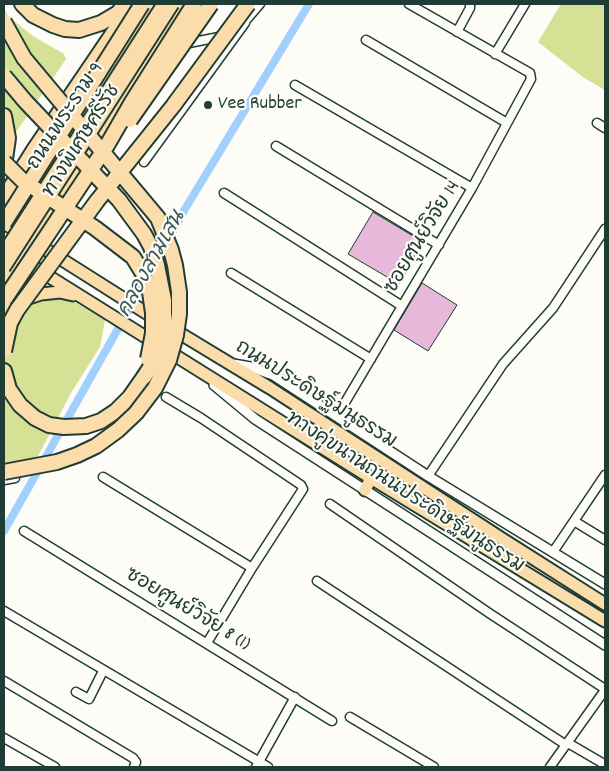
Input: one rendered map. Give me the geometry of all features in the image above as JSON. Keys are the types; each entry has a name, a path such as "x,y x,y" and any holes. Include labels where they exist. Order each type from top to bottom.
{"highway":[{"path":"22,4 33,15 53,25 64,29 79,30 101,23 118,13 126,4"},
{"path":"4,198 34,150 133,4"},
{"name":"ทางพิเศษศรีรัช","path":"5,227 142,4"},
{"name":"ทางพิเศษศรีรัช","path":"4,300 106,146 194,4"},
{"path":"106,146 130,121 211,4"},
{"path":"4,351 8,331 17,310 92,207 173,106 248,4"},
{"path":"4,22 24,58 158,218 171,250 179,307 176,335 169,360 155,388 136,414 96,446 78,455 10,475"},
{"path":"4,76 123,206 144,234 157,264 164,300 164,332 156,357 130,397 116,411 101,421 86,426 64,428 49,425 35,418 20,405 9,389 4,371"},
{"path":"4,116 8,138 4,164 22,180 95,228 133,257 144,275 150,292 153,313 152,334 144,377"}],"main road":[{"name":"ถนนพระราม 9","path":"5,227 36,185 151,4"},
{"name":"ถนนพระราม 9","path":"4,250 162,4"},
{"name":"ถนนพระราม 9","path":"4,268 173,4"},
{"name":"ถนนพระราม 9","path":"4,284 181,4"},
{"path":"50,252 48,242 76,196 88,149"},
{"path":"4,198 36,185"},
{"name":"ถนนประดิษฐ์มนูธรรม","path":"5,227 31,240 229,363 605,604"},
{"name":"ถนนประดิษฐ์มนูธรรม","path":"4,250 20,258 371,478 605,621"},
{"path":"4,315 12,306 41,294 60,292 80,296"},
{"path":"381,460 387,450"},
{"path":"365,490 371,478"}],"street":[{"path":"144,162 260,4"},
{"path":"409,4 495,54 525,4"},
{"path":"457,32 470,8 470,4"},
{"path":"152,50 211,40 228,34 245,24"},
{"path":"366,40 507,123"},
{"name":"ซอยศูนย์วิจัย 14","path":"337,416 472,188 531,79 530,73 495,54"},
{"path":"295,84 472,188"},
{"path":"597,123 605,128"},
{"path":"276,146 439,245"},
{"path":"224,193 402,306"},
{"path":"428,476 503,364 553,308 605,229"},
{"path":"230,273 371,359"},
{"name":"ทางคู่ขนานถนนประดิษฐ์มนูธรรม","path":"229,363 251,367 273,375 428,476 605,584"},
{"name":"ทางคู่ขนานถนนประดิษฐ์มนูธรรม","path":"190,365 255,418 605,645"},
{"path":"166,397 201,418 303,487 207,643"},
{"path":"4,480 10,475"},
{"path":"553,552 605,475"},
{"path":"103,477 252,568"},
{"path":"330,504 605,690 550,767"},
{"path":"574,521 605,540"},
{"name":"ซอยศูนย์วิจัย 8 (1)","path":"24,531 332,721"},
{"path":"317,581 567,744 604,764"},
{"path":"4,611 258,765 268,767"},
{"path":"76,692 88,699 103,671"},
{"path":"4,681 133,758 136,762 134,767"},
{"path":"258,765 295,697"},
{"path":"350,717 434,767"},
{"path":"4,738 55,767"}],"green space":[{"path":"561,4 605,4 605,90 584,78 538,42"},
{"path":"4,8 8,16 33,36 64,54 66,59 4,150"},
{"path":"48,298 63,298 75,302 105,320 100,347 71,393 35,462 4,467 4,323 25,306"}],"building":[{"path":"373,212 423,242 399,284 348,254"},
{"path":"422,283 457,305 428,351 394,330"}],"waterway":[{"name":"คลองสามเสน","path":"156,262 185,209 309,4"},
{"name":"คลองสามเสน","path":"4,531 145,281"}],"place":[{"name":"Vee Rubber","path":"208,105"}]}
